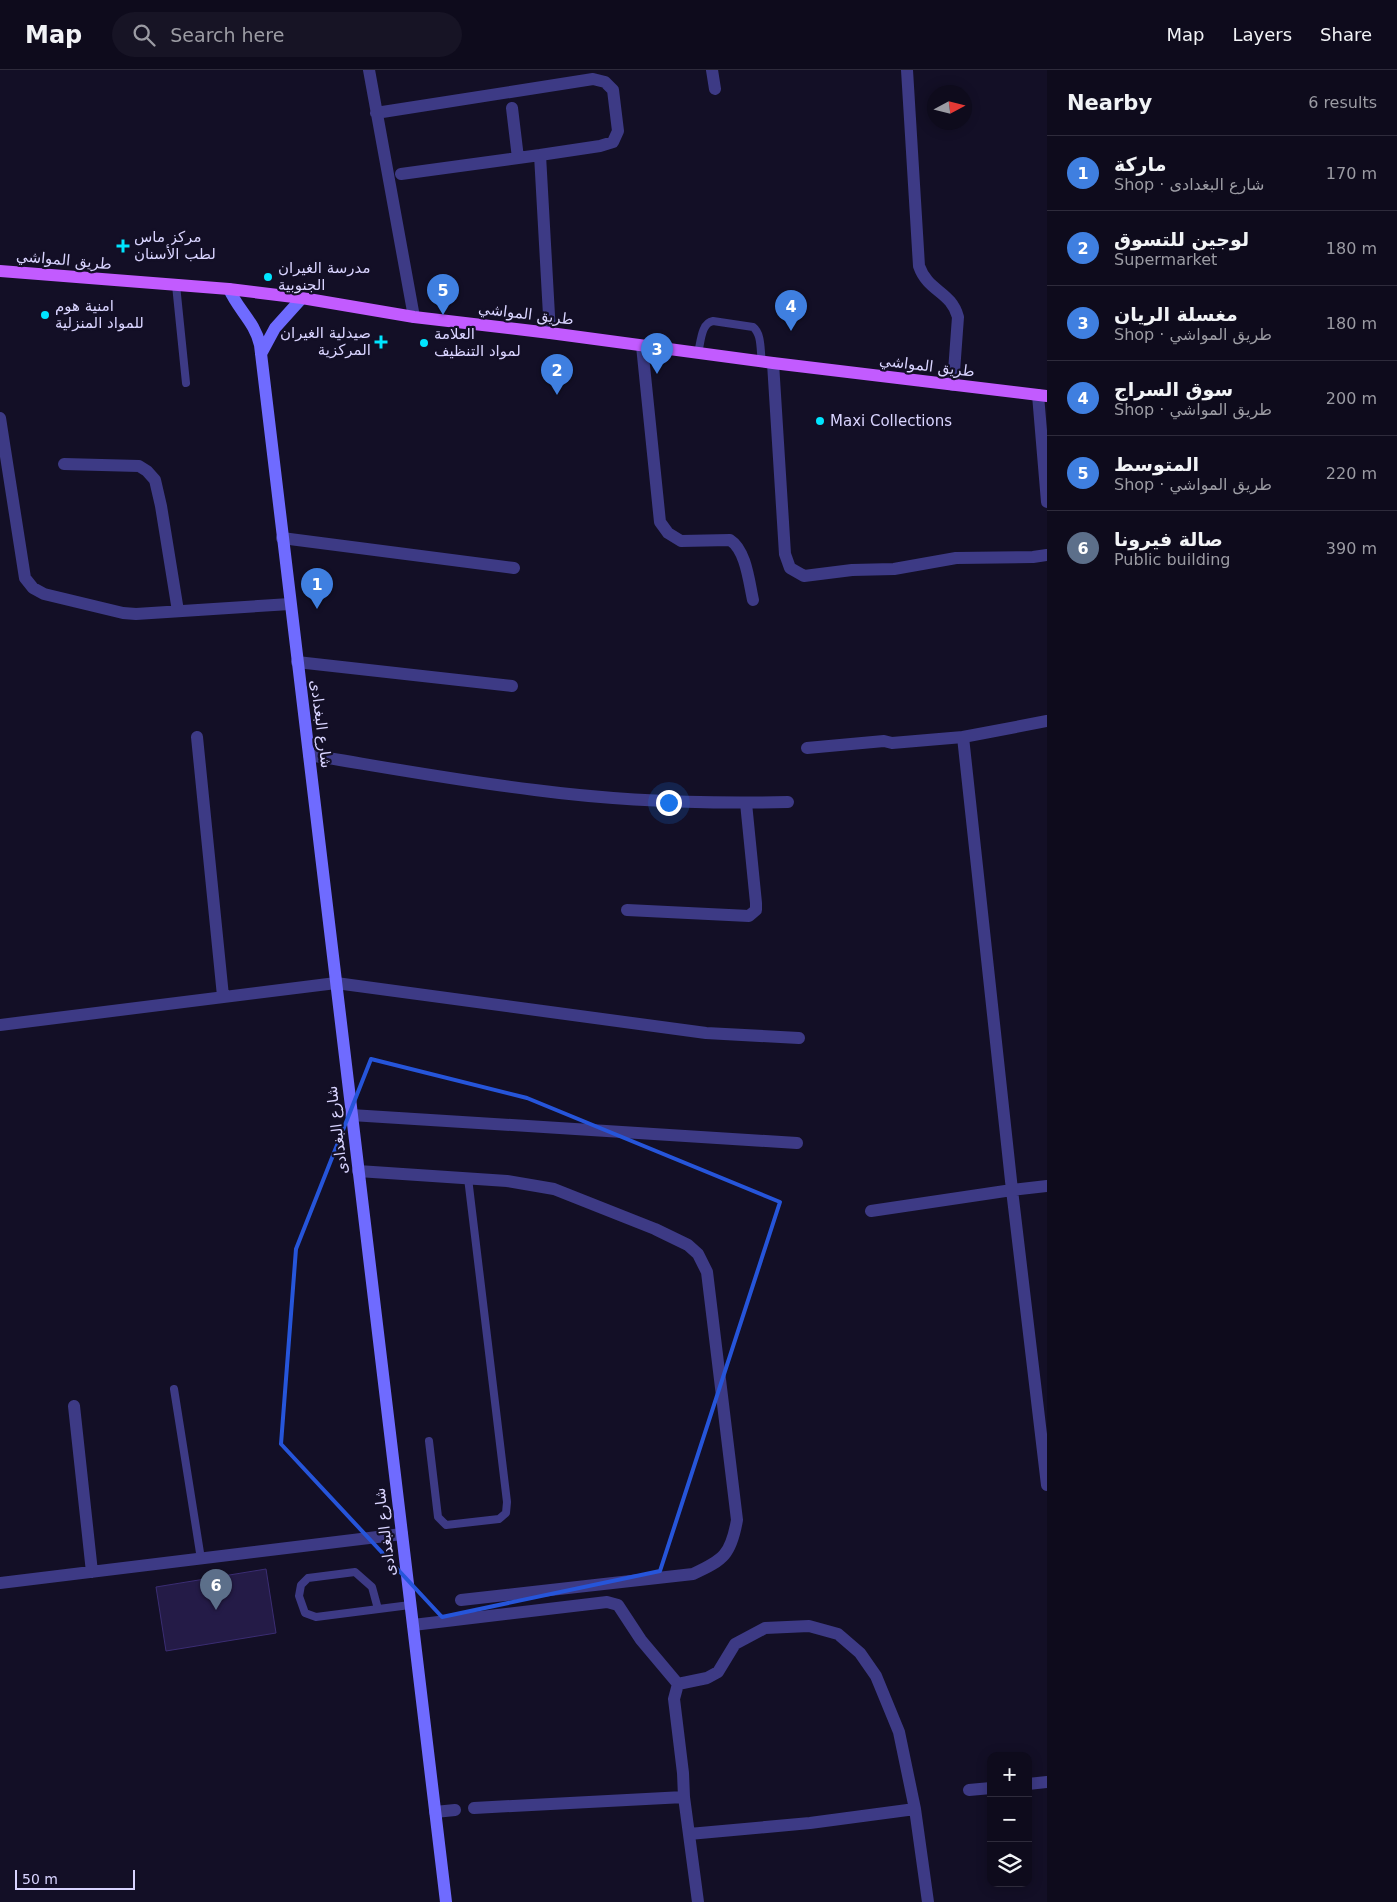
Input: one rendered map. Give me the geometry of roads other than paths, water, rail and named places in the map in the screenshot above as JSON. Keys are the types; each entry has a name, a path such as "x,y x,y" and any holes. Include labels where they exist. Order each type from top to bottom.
{"main road":[{"name":"طريق المواشي","path":"0,271 176,285 302,298 414,317 1043,395"}],"street":[{"path":"369,70 414,317"},
{"path":"712,70 715,90"},
{"path":"907,70 919,266 923,277 952,302 956,308 958,317 952,385"},
{"path":"376,113 593,79 605,82 613,90 618,131 613,142 540,156 401,174"},
{"path":"512,108 518,158"},
{"path":"540,156 550,333"},
{"name":"شارع البغدادى","path":"230,290 237,305 254,327 258,336 261,354 446,1902"},
{"path":"261,354 275,328 302,298"},
{"path":"642,346 660,522 668,533 681,541 730,540 737,544 742,553 753,600"},
{"path":"767,362 785,554 790,568 804,576 852,570 894,569 956,558 1033,557 1047,555"},
{"path":"1043,395 1047,502"},
{"path":"0,418 25,578 33,588 44,594 123,614 290,604"},
{"path":"64,464 139,466 156,480 162,506 178,611"},
{"path":"282,538 514,568"},
{"path":"297,662 512,686"},
{"path":"808,748 884,741 892,743 962,737 1047,721"},
{"path":"197,737 223,996"},
{"path":"962,737 1047,1486"},
{"path":"310,755 535,790 646,800 746,803 788,802"},
{"path":"626,910 749,916 756,910 746,803"},
{"path":"0,1025 336,983 706,1032 799,1038"},
{"path":"352,1115 796,1143"},
{"path":"358,1171 507,1181 554,1189 655,1229 688,1245 698,1254 707,1272 726,1414 737,1520 734,1538 728,1552 713,1565 693,1574 461,1600"},
{"path":"871,1211 1047,1186"},
{"path":"74,1406 92,1572"},
{"path":"0,1583 402,1534"},
{"path":"413,1625 606,1602 618,1605 641,1640 678,1684"},
{"path":"678,1684 707,1678 718,1672 735,1644 765,1628 809,1626 838,1634 860,1653 876,1676 899,1732 915,1809 928,1902"},
{"path":"678,1684 674,1700 684,1797 698,1902"},
{"path":"1032,1784 1047,1782"},
{"path":"969,1790 987,1788"},
{"path":"474,1808 684,1797"},
{"path":"689,1834 810,1824 915,1809"},
{"path":"435,1812 456,1810"}],"lane":[{"path":"176,285 186,383"},
{"path":"698,353 704,326 714,320 752,327 756,330 767,362"},
{"path":"430,1441 438,1517 446,1525 499,1520 506,1513 507,1502 468,1178"},
{"path":"174,1389 201,1559"},
{"path":"378,1610 372,1587 355,1572 308,1578 301,1585 299,1596 305,1612 316,1617 378,1610 410,1606"}],"place":[{"name":"مركز ماس لطب الأسنان","path":"123,246"},
{"name":"مدرسة الغيران الجنوبية","path":"268,277"},
{"name":"امنية هوم للمواد المنزلية","path":"45,315"},
{"name":"المتوسط","path":"443,315"},
{"name":"سوق السراج","path":"791,331"},
{"name":"صيدلية الغيران المركزية","path":"381,342"},
{"name":"العلامة لمواد التنظيف","path":"424,343"},
{"name":"مغسلة الريان","path":"657,374"},
{"name":"لوجين للتسوق","path":"557,395"},
{"name":"Maxi Collections","path":"820,421"},
{"name":"ماركة","path":"317,609"},
{"name":"صالة فيرونا","path":"216,1610"}]}
